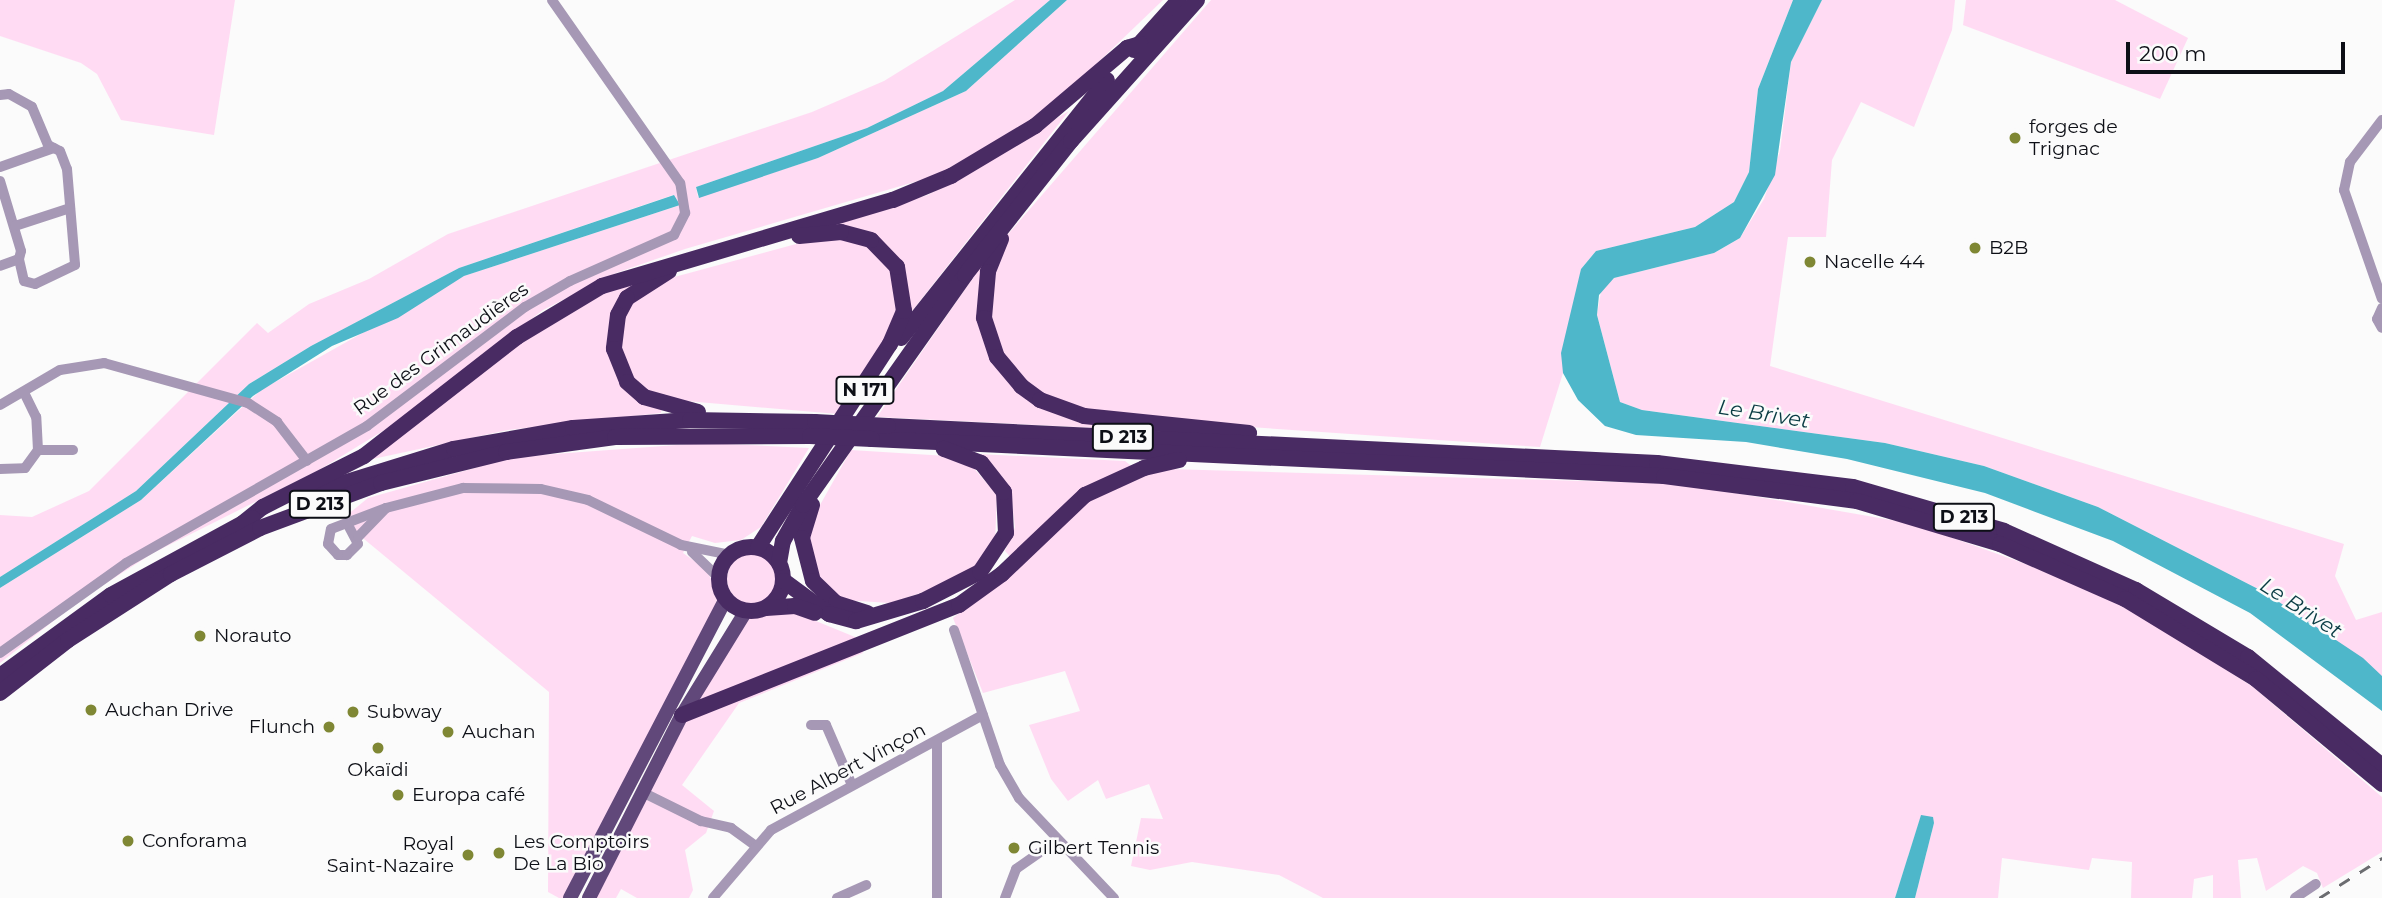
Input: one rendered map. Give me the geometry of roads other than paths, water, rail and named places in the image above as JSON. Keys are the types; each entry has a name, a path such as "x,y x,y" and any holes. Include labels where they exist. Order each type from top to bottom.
{"highway":[{"name":"N 171","path":"758,547 785,512 912,322 1045,152 1179,0"},
{"name":"N 171","path":"779,563 785,535 840,451 1017,209 1197,0"},
{"path":"243,523 263,507 364,456 517,337 602,286 884,203 951,176 1035,126 1127,48 1140,44"},
{"path":"1017,209 990,263 984,318 997,357 1033,395 1100,419 1345,442 1358,448"},
{"path":"731,419 661,405 627,382 614,349 618,315 627,298 666,272 813,233 851,233 879,245 903,280 901,321 814,455 785,512"},
{"name":"D 213","path":"0,676 111,595 243,523 364,475 496,440 612,424 731,419 872,439 889,433 1358,448 1721,467 1823,482 1929,506 2054,551 2171,609 2285,684 2382,766"},
{"path":"784,581 816,607 846,621 886,616 980,572 1000,550 1008,524 1004,492 981,464 953,450 889,433 813,429"},
{"name":"D 213","path":"0,692 68,640 170,574 260,528 381,483 506,452 615,437 813,429"},
{"name":"D 213","path":"889,433 1229,456 1717,480 1829,495 1926,519 2071,573 2175,626 2283,699 2382,783"},
{"path":"840,451 805,521 805,561 813,581 836,603 886,616"},
{"path":"682,715 912,624 989,585 1085,495 1171,460 1219,461 1229,456"},
{"path":"764,608 778,598 784,581 779,563 758,547 730,555 719,578 726,598 746,611 795,606 856,629 912,624"}],"main road":[{"path":"570,898 726,598"},
{"path":"589,898 682,715 746,611"}],"street":[{"name":"Rue des Grimaudières","path":"0,653 126,563 367,426 563,288 666,242 680,226 685,204 671,169 552,0"},
{"path":"0,95 9,94 32,107 67,169 73,270 29,284 19,259 15,226 3,198 0,181"},
{"path":"2382,120 2350,162 2344,190 2382,299"},
{"path":"0,167 54,148"},
{"path":"15,226 70,208"},
{"path":"0,267 19,259"},
{"path":"2382,308 2377,319 2382,328"},
{"path":"0,405 60,370 96,362 248,403 277,422 307,461"},
{"path":"0,469 25,468 38,450 36,417 24,393"},
{"path":"38,450 73,450"},
{"path":"386,508 358,537 347,555 331,550 330,532 386,508 463,488 541,489 588,500 681,545 730,555"},
{"path":"348,525 358,537"},
{"path":"681,545 719,578"},
{"path":"954,630 983,715 1019,798 1056,841 1114,898"},
{"name":"Rue Albert Vinçon","path":"713,898 754,845 771,830 983,715"},
{"path":"810,725 826,725 830,730 852,785"},
{"path":"937,741 937,898"},
{"path":"642,792 701,821 731,828 754,845"},
{"path":"1005,898 1016,869 1056,841"},
{"path":"2295,898 2316,884"},
{"path":"837,898 866,885"}],"water":[{"path":"1050,0 1067,0 966,91 818,158 699,198 696,187 867,128 943,91"},
{"path":"1793,0 1822,0 1791,62 1775,175 1740,238 1714,253 1614,278 1599,295 1597,315 1620,402 1642,410 1885,443 1984,466 2098,507 2264,592 2363,658 2382,676 2382,711 2250,613 2113,541 1985,493 1847,459 1746,442 1636,435 1605,426 1578,400 1563,373 1561,353 1581,269 1596,251 1695,227 1734,202 1749,172 1758,89"},
{"path":"674,195 680,205 464,276 398,318 332,346 253,396 141,500 0,588 0,577 136,491 249,384 311,346 459,268"},
{"path":"1921,815 1933,817 1934,823 1915,898 1895,898"}],"railway":[{"path":"2319,898 2382,858"}],"place":[{"name":"forges de Trignac","path":"2015,138"},
{"name":"B2B","path":"1975,248"},
{"name":"Nacelle 44","path":"1810,262"},
{"name":"Norauto","path":"200,636"},
{"name":"Auchan Drive","path":"91,710"},
{"name":"Subway","path":"353,712"},
{"name":"Flunch","path":"329,727"},
{"name":"Auchan","path":"448,732"},
{"name":"Okaïdi","path":"378,748"},
{"name":"Europa café","path":"398,795"},
{"name":"Conforama","path":"128,841"},
{"name":"Gilbert Tennis","path":"1014,848"},
{"name":"Les Comptoirs De La Bio","path":"499,853"},
{"name":"Royal Saint-Nazaire","path":"468,855"}],"water label":[{"name":"Le Brivet","path":"1764,414"},
{"name":"Le Brivet","path":"2301,608"}]}
